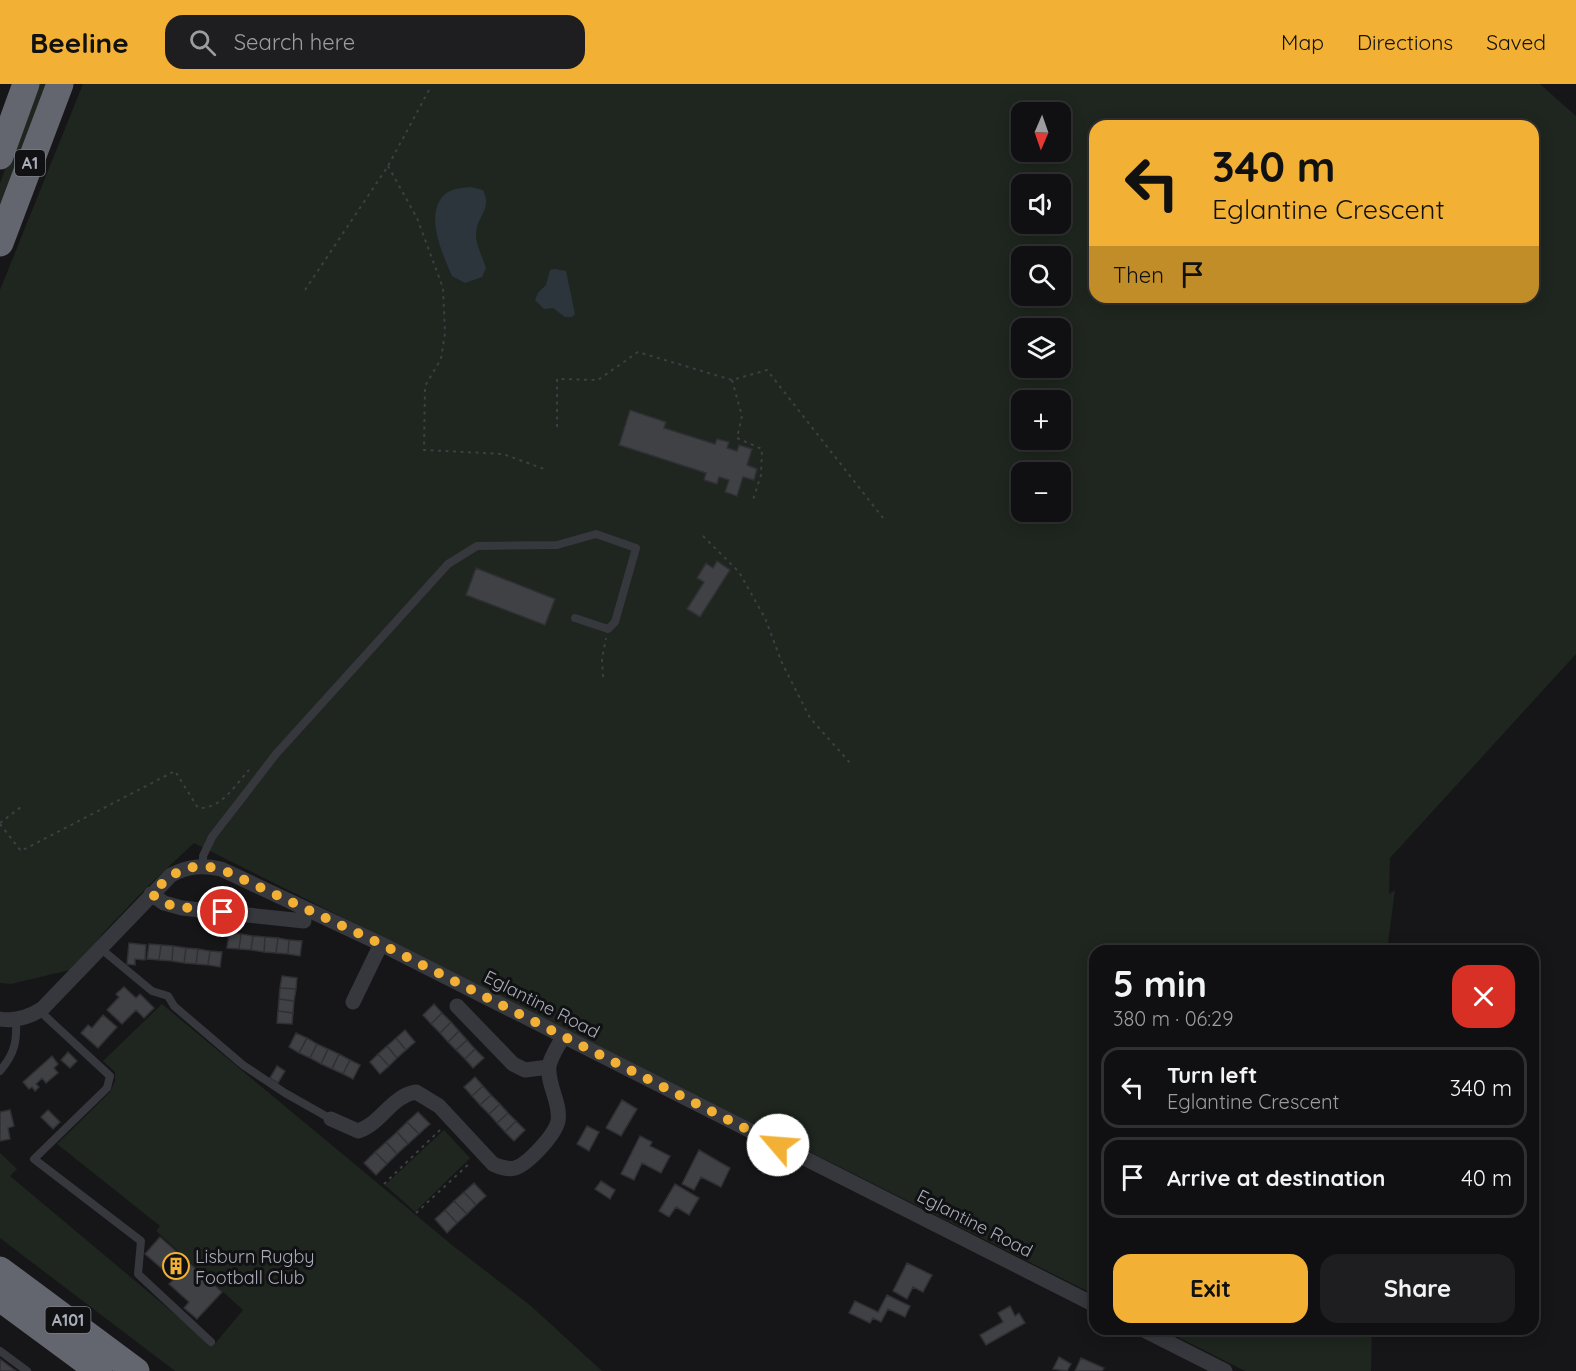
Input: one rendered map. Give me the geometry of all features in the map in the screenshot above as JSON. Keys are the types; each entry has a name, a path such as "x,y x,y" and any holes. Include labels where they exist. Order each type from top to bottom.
{"highway":[{"name":"A1","path":"0,156 26,84"},
{"name":"A1","path":"0,243 6,211 60,84"},
{"name":"A101","path":"0,1270 136,1371"},
{"name":"A101","path":"0,1298 99,1371"}],"street":[{"path":"0,1019 29,1017 42,1009 171,875 183,869 203,865"},
{"name":"Eglantine Road","path":"203,865 221,869 246,880 381,944 1089,1302"},
{"path":"151,894 164,903 182,908 304,921"},
{"path":"353,1002 381,944"},
{"path":"457,1006 513,1064 525,1070 549,1067"},
{"path":"331,1119 358,1131 369,1127 404,1094 416,1092 439,1106 493,1164 500,1167 517,1167 524,1164 549,1139 558,1123 558,1111 549,1067 563,1037"},
{"path":"1154,1335 1225,1371"}],"lane":[{"path":"203,865 203,856 212,837 276,754 448,564 477,546 557,545 596,534 636,548 615,622 608,629 575,618"},
{"path":"100,948 152,991 168,996 174,1006 243,1065 285,1093 331,1119"},
{"path":"42,1009 44,1015 110,1076 107,1088 34,1159 141,1241 138,1274 212,1342"},
{"path":"0,1071 13,1054 16,1041 16,1019"},
{"path":"0,1351 27,1371"}],"path":[{"path":"305,290 388,166 429,90"},
{"path":"388,166 417,218 444,288 445,333 441,359 425,386 424,450 503,454 547,470"},
{"path":"557,427 557,379 598,380 639,352 732,380 767,370 883,518"},
{"path":"732,380 742,416 737,438 762,449 761,475 752,503"},
{"path":"703,536 739,572 765,618 782,663 810,718 852,765"},
{"path":"603,677 602,659 608,629"},
{"path":"21,807 0,823 21,851 175,771 198,808 207,808 218,804 249,770"},
{"path":"384,1184 452,1120"},
{"path":"416,1213 482,1152"}],"shaded area":[{"path":"36,84 49,84 2,203 0,203 0,183"},
{"path":"83,84 1540,84 1576,116 1576,654 1390,858 1389,894 1395,890 1388,945 1089,945 1089,1292 194,843 105,931 74,969 11,984 0,983 0,290"},
{"path":"471,187 483,190 486,197 485,208 478,223 476,235 486,268 482,277 465,283 452,276 440,246 435,224 438,203 444,195 450,191"},
{"path":"550,270 566,271 575,314 572,317 565,317 553,308 544,309 535,300 546,285"},
{"path":"162,1004 452,1245 531,1306 602,1371 175,1371 0,1238 0,1153 17,1169 10,1176 213,1346 243,1310 156,1231 160,1226 57,1144 110,1092 115,1081 115,1072 103,1061"},
{"path":"444,1130 470,1158 415,1212 385,1185"},
{"path":"1174,1335 1372,1335 1371,1371 1245,1371"}],"building":[{"path":"630,410 666,422 664,428 715,444 717,439 729,442 727,448 737,451 739,445 752,449 747,465 757,469 754,480 743,477 737,496 725,492 729,480 719,477 717,484 704,480 706,473 619,445"},
{"path":"717,561 730,570 700,617 687,609 704,582 697,578 706,563 713,568"},
{"path":"476,568 555,599 545,625 466,595"},
{"path":"229,933 241,934 239,949 227,948"},
{"path":"241,934 253,936 251,950 239,949"},
{"path":"253,936 265,937 264,952 251,950"},
{"path":"265,937 278,938 276,953 264,952"},
{"path":"278,938 289,940 288,954 276,953"},
{"path":"289,940 302,941 300,956 288,954"},
{"path":"129,943 146,945 145,960 135,959 135,965 127,964"},
{"path":"149,944 161,945 159,960 147,959"},
{"path":"161,945 173,946 172,961 159,960"},
{"path":"173,946 186,948 184,963 172,961"},
{"path":"186,948 198,949 196,964 184,963"},
{"path":"198,949 210,951 208,965 196,964"},
{"path":"210,951 222,952 220,967 208,965"},
{"path":"282,976 297,978 296,989 280,988"},
{"path":"124,987 136,998 140,994 154,1008 144,1018 136,1010 122,1024 107,1010 119,997 116,994"},
{"path":"280,988 296,989 294,1001 279,999"},
{"path":"279,999 294,1001 293,1013 278,1011"},
{"path":"434,1004 442,1013 431,1024 423,1015"},
{"path":"278,1011 293,1013 292,1024 277,1023"},
{"path":"442,1013 451,1022 440,1033 431,1024"},
{"path":"103,1015 117,1027 98,1048 81,1033 88,1025 92,1028"},
{"path":"451,1022 459,1031 448,1042 440,1033"},
{"path":"405,1030 415,1042 406,1050 396,1038"},
{"path":"459,1031 467,1040 456,1050 448,1042"},
{"path":"296,1033 307,1038 299,1053 289,1047"},
{"path":"307,1038 317,1044 310,1058 299,1053"},
{"path":"396,1038 406,1050 397,1058 387,1046"},
{"path":"467,1040 475,1049 465,1059 456,1050"},
{"path":"317,1044 328,1049 321,1064 310,1058"},
{"path":"387,1046 397,1058 389,1066 378,1054"},
{"path":"328,1049 339,1054 332,1069 321,1064"},
{"path":"475,1049 484,1058 473,1068 465,1059"},
{"path":"68,1052 77,1061 70,1068 61,1060"},
{"path":"339,1054 350,1060 343,1074 332,1069"},
{"path":"378,1054 389,1066 380,1074 370,1062"},
{"path":"52,1056 58,1064 54,1068 58,1073 46,1083 42,1078 36,1084 39,1087 35,1091 32,1087 29,1089 23,1082"},
{"path":"350,1060 360,1065 353,1079 343,1074"},
{"path":"277,1066 285,1071 278,1083 270,1078"},
{"path":"475,1077 483,1086 472,1096 464,1087"},
{"path":"483,1086 491,1095 480,1105 472,1096"},
{"path":"491,1095 500,1104 489,1114 480,1105"},
{"path":"622,1100 637,1109 621,1136 606,1128"},
{"path":"500,1104 508,1113 497,1123 489,1114"},
{"path":"10,1110 14,1126 8,1128 10,1139 0,1141 0,1112"},
{"path":"48,1110 60,1122 53,1129 41,1117"},
{"path":"418,1112 430,1124 419,1134 407,1122"},
{"path":"508,1113 516,1121 505,1132 497,1123"},
{"path":"516,1121 525,1130 514,1141 505,1132"},
{"path":"407,1122 419,1134 408,1144 397,1132"},
{"path":"587,1126 599,1132 589,1151 577,1144"},
{"path":"397,1132 408,1144 397,1154 386,1142"},
{"path":"640,1136 652,1142 650,1146 670,1156 661,1173 642,1163 634,1180 621,1174"},
{"path":"386,1142 397,1154 387,1164 375,1152"},
{"path":"699,1150 730,1168 721,1187 701,1177 694,1190 682,1184"},
{"path":"375,1152 387,1164 376,1175 364,1163"},
{"path":"601,1181 615,1190 610,1199 595,1189"},
{"path":"474,1183 486,1196 476,1205 464,1192"},
{"path":"675,1184 699,1198 689,1215 676,1207 669,1217 659,1211"},
{"path":"464,1192 476,1205 467,1214 454,1201"},
{"path":"454,1201 467,1214 457,1223 445,1210"},
{"path":"445,1210 457,1223 447,1233 435,1219"},
{"name":"Lisburn Rugby Football Club","path":"160,1237 222,1292 197,1319 184,1308 189,1302 169,1284 174,1279 145,1254"},
{"path":"907,1263 932,1275 923,1292 913,1287 907,1299 893,1291"},
{"path":"887,1295 910,1306 905,1317 888,1309 881,1322 873,1318 870,1323 849,1313 855,1301 878,1312"},
{"path":"1010,1306 1015,1316 1019,1313 1025,1323 986,1345 980,1335 1003,1322 998,1313"},
{"path":"1059,1357 1071,1364 1067,1371 1053,1369"},
{"path":"1081,1358 1104,1368 1102,1371 1075,1371"},
{"path":"0,1359 16,1371 0,1371"}],"place":[{"name":"Lisburn Rugby Football Club","path":"176,1266"}],"route":[{"path":"223,912 172,906 151,894 171,875 183,869 203,865 221,869 381,944 778,1145"}]}
